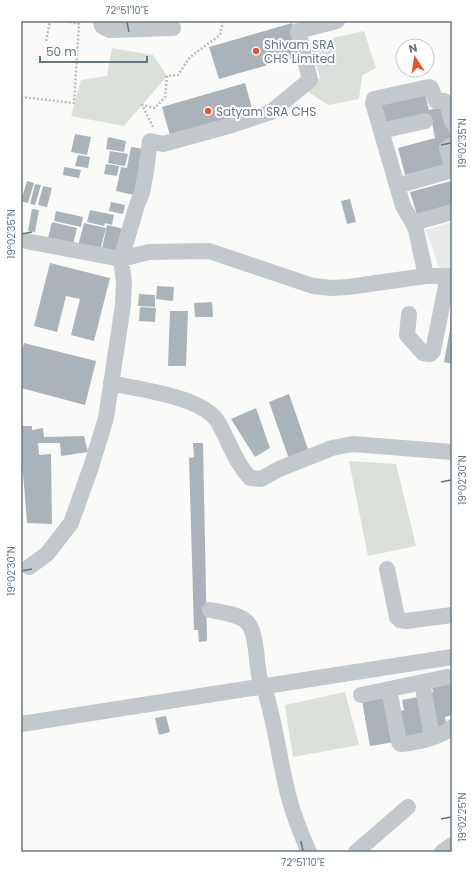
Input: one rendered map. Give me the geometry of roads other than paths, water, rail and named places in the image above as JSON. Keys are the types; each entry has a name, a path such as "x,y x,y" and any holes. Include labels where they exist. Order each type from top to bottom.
{"street":[{"path":"100,21 102,26 110,30 173,28"},
{"path":"29,567 47,554 71,523 91,467 106,418 123,305 124,282 121,259 136,205 142,193 150,141 163,144 232,125 271,112 310,80 298,31 337,21"},
{"path":"426,276 413,223 403,206 381,132 373,103 374,99 426,87 431,88 436,101 444,101 447,103 452,122"},
{"path":"381,132 425,121"},
{"path":"452,146 447,148 452,167"},
{"path":"397,186 452,170"},
{"path":"413,223 452,212"},
{"path":"21,240 121,259 149,252 209,251 313,286 332,288 426,276 450,276 430,354 423,353 407,335 409,314"},
{"path":"442,357 452,306"},
{"path":"111,383 186,400 209,411 218,422 242,470 250,478 261,479 279,469 332,448 353,444 452,452"},
{"path":"387,569 397,616 400,620 406,621 452,615"},
{"path":"210,610 231,614 246,621 250,627 256,647 261,686 265,693 269,708 289,799 299,829 309,852"},
{"path":"21,724 452,657"},
{"path":"404,664 415,684 432,737"},
{"path":"361,695 448,677"},
{"path":"389,689 399,742 401,744 432,737 448,731 452,727"},
{"path":"356,852 408,807"},
{"path":"442,852 452,845"}],"place":[{"name":"Shivam SRA CHS Limited","path":"256,51"},
{"name":"Satyam SRA CHS","path":"208,111"}]}
